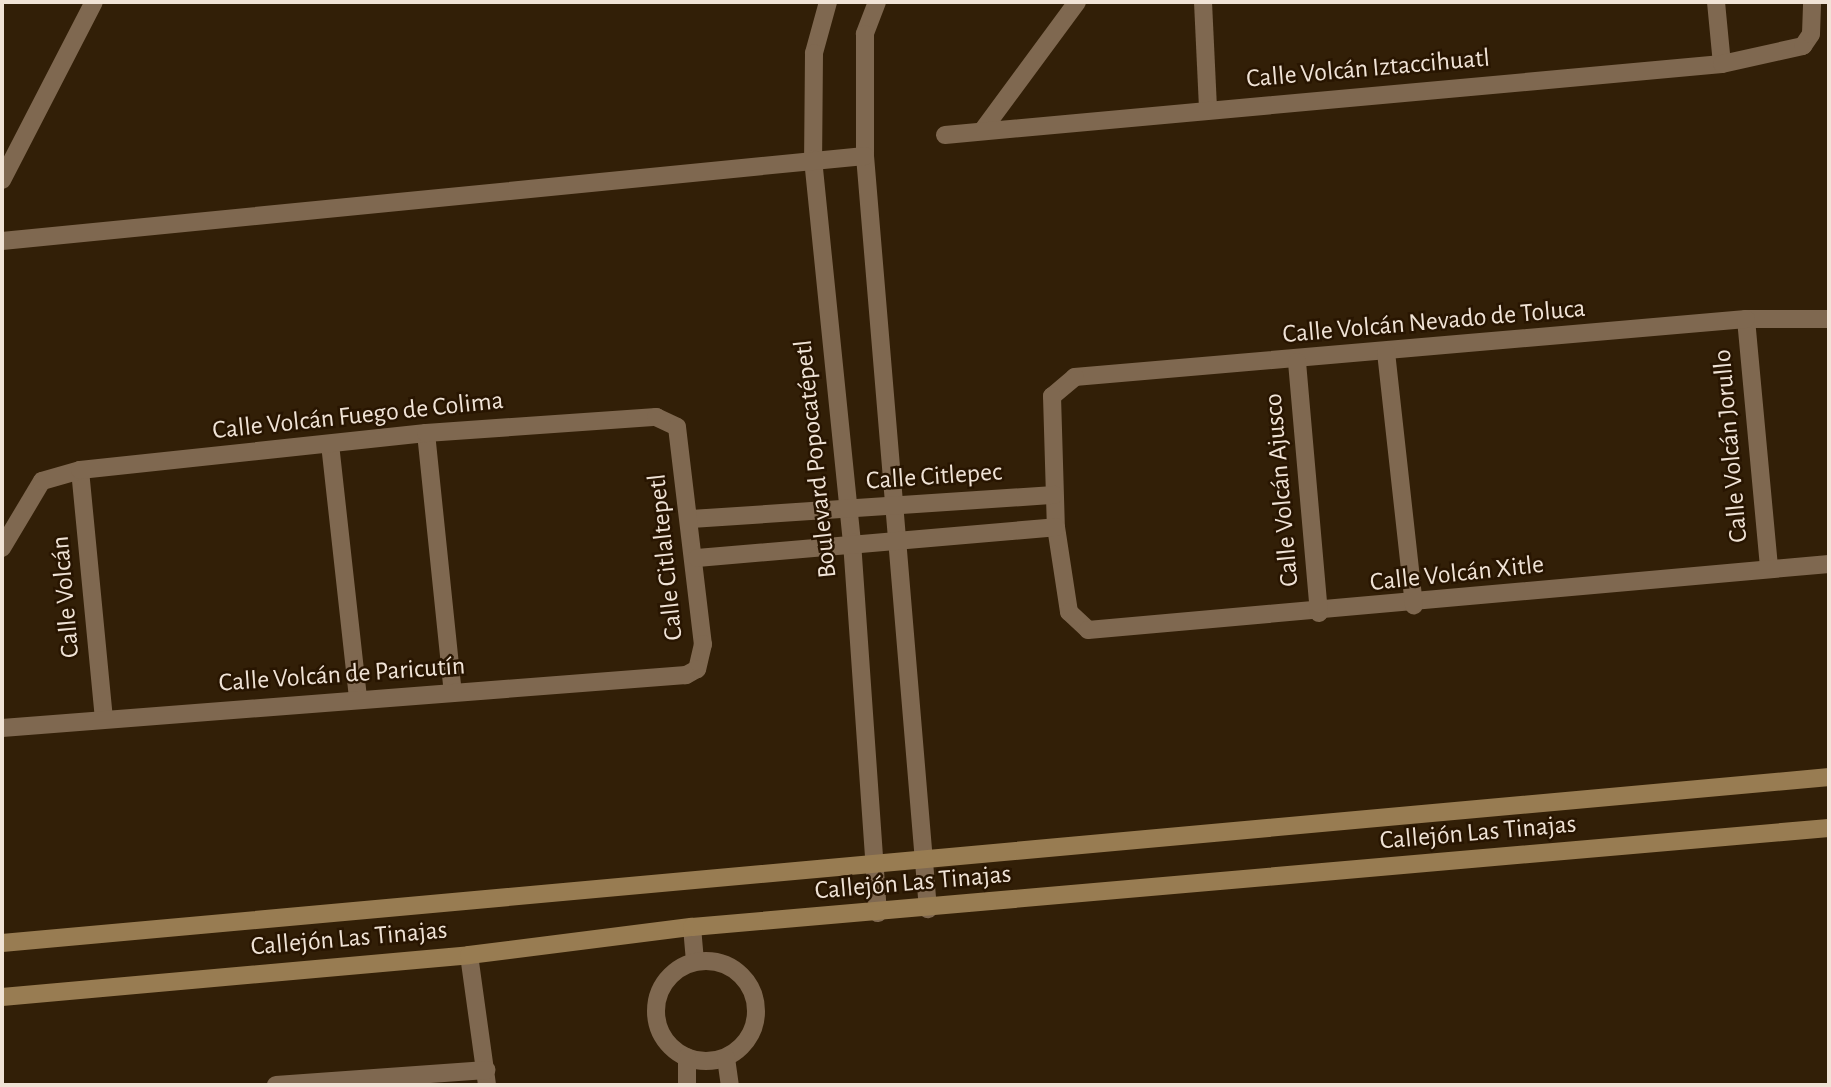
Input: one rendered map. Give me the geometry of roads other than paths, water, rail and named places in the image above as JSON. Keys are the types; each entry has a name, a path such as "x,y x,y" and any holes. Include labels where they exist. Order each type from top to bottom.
{"main road":[{"name":"Callejón Las Tinajas","path":"2,943 1829,778"},
{"name":"Callejón Las Tinajas","path":"2,997 469,955 692,927 928,909 1829,828"}],"street":[{"path":"2,180 94,2"},
{"name":"Boulevard Popocatépetl","path":"828,2 814,54 813,159 852,542 877,862 878,913"},
{"path":"877,2 865,34 865,156 928,909"},
{"path":"982,131 1077,2"},
{"path":"1203,2 1208,110"},
{"path":"1716,2 1722,64"},
{"name":"Calle Volcán Iztaccihuatl","path":"945,135 1722,64 1795,51 1811,34 1812,2"},
{"path":"2,241 813,159 865,156"},
{"name":"Calle Volcán Nevado de Toluca","path":"1054,495 1052,396 1074,377 1297,362 1746,320 1829,319"},
{"name":"Calle Volcán Jorullo","path":"1746,320 1769,568"},
{"path":"1386,352 1414,605"},
{"name":"Calle Volcán Ajusco","path":"1297,362 1319,613"},
{"name":"Calle Volcán Fuego de Colima","path":"2,548 43,481 80,470 426,433 656,417 677,427"},
{"name":"Calle Citlaltepetl","path":"677,427 697,558 703,644 697,669 687,675"},
{"path":"426,433 453,693"},
{"path":"330,444 358,699"},
{"name":"Calle Volcán","path":"80,470 104,719"},
{"path":"697,558 897,537 1056,527 1054,495"},
{"name":"Calle Citlepec","path":"691,519 1054,495"},
{"name":"Calle Volcán Xitle","path":"1056,527 1071,621 1088,630 1414,605 1829,564"},
{"name":"Calle Volcán de Paricutín","path":"2,728 687,675"},
{"path":"692,927 695,962"},
{"path":"276,1085 486,1078 469,955"},
{"path":"695,962 720,963 742,976 754,997 751,1035 726,1058 687,1057 672,1048 656,1016 666,982 695,962"},
{"path":"687,1057 687,1085"},
{"path":"726,1058 730,1085"}]}
